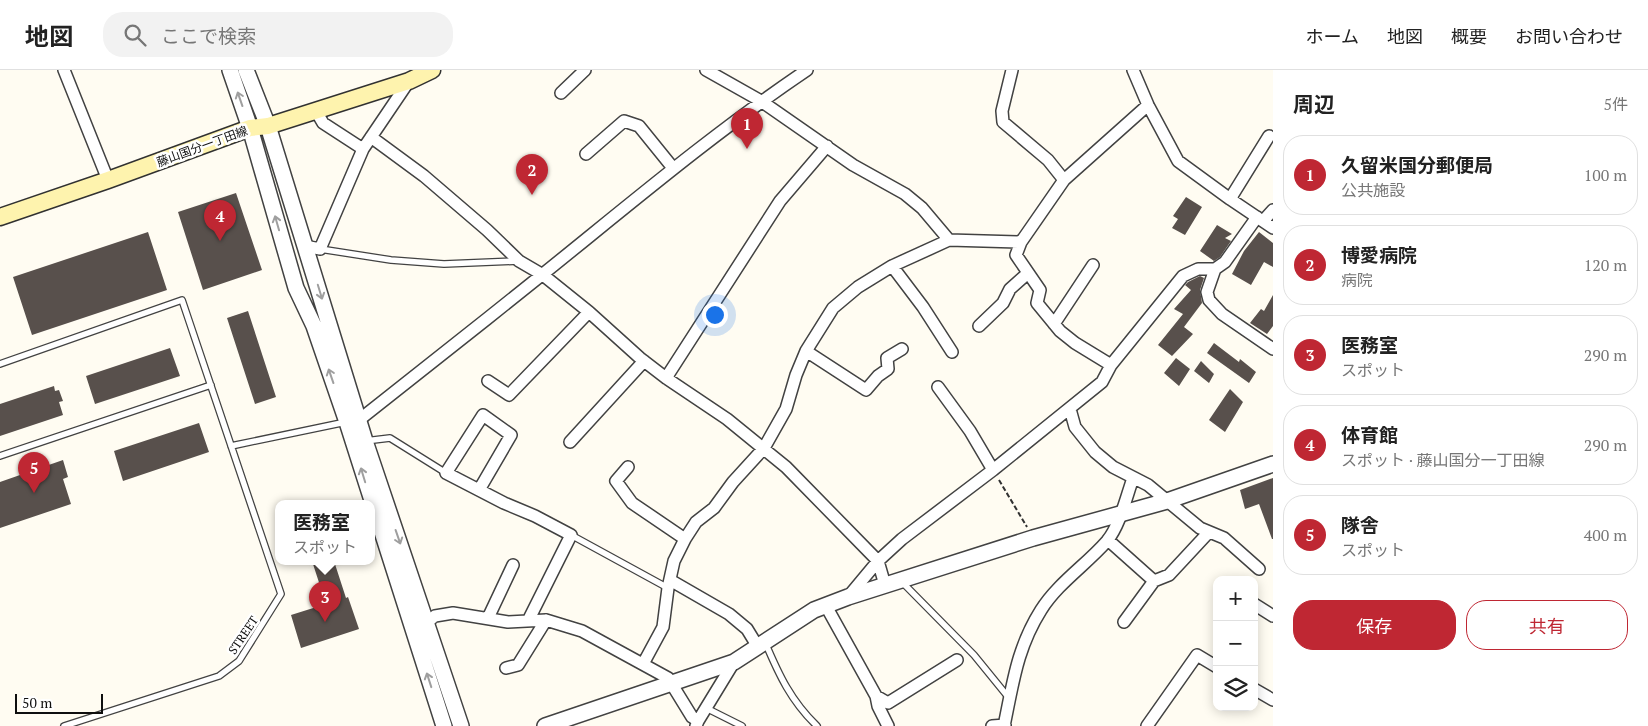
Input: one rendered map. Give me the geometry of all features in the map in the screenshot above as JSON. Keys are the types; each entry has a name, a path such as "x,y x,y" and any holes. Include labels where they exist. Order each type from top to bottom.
{"main road":[{"name":"藤山国分一丁田線","path":"0,217 250,128 268,126 316,111 409,81 432,70"}],"street":[{"path":"64,70 108,180"},
{"path":"230,70 250,128 296,288 314,326 353,421 365,441 461,726"},
{"path":"246,70 312,247 353,421 444,726"},
{"path":"561,93 585,70"},
{"path":"353,421 543,275 673,168 761,101 807,70"},
{"path":"1012,70 1002,111 1003,122 1048,160 1064,180"},
{"path":"1133,70 1148,106 1178,161 1264,222"},
{"path":"711,71 761,101 878,180 904,194 922,208 950,240"},
{"path":"312,247 363,149 409,81"},
{"path":"1111,365 1075,344 1060,331 1037,303 1040,290 1016,255 1022,242 1064,180 1148,106"},
{"path":"316,111 323,123 363,149"},
{"path":"586,154 624,121 639,126 673,168"},
{"path":"1230,199 1269,136"},
{"path":"371,137 424,176 487,230 519,261 543,275 589,312 644,361 727,419 786,467 878,561 885,586"},
{"path":"666,378 780,202 826,146"},
{"path":"1273,210 1264,222 1225,262 1215,269 1206,292 1209,300 1222,314 1273,349"},
{"path":"643,664 663,627 674,561 696,522 714,508 733,482 764,448 786,409 796,375 806,351 833,308 858,287 892,266 950,240 1022,242"},
{"path":"1054,324 1093,265"},
{"path":"892,266 952,352"},
{"path":"848,597 878,561 902,539 993,470 1102,382 1111,365 1183,276 1198,269 1215,269"},
{"path":"979,326 1004,303 1010,289 1028,273"},
{"path":"488,381 509,395 589,312"},
{"path":"806,351 866,390 878,376 888,369 887,358 902,349"},
{"path":"570,442 644,361"},
{"path":"938,387 970,430 993,470"},
{"path":"1070,409 1075,427 1095,452 1112,468 1148,485 1200,528 1224,538 1259,569"},
{"path":"479,490 511,434 484,415 446,473 479,490 536,516 571,535 528,621"},
{"path":"545,726 734,662 814,610 848,597 1033,538 1167,501 1273,464"},
{"path":"628,467 616,481 632,504 686,539"},
{"path":"992,726 1004,726 1017,661 1026,636 1042,608 1067,579 1108,540 1121,514 1133,478"},
{"path":"1124,622 1154,580 1169,575 1209,532"},
{"path":"1108,540 1154,580"},
{"path":"488,618 513,565"},
{"path":"669,584 729,614 762,644"},
{"path":"826,606 876,696 878,706 888,726"},
{"path":"1258,607 1273,616"},
{"path":"427,622 435,616 453,613 508,622 546,620 582,631 668,678 697,723 734,662"},
{"path":"506,668 518,666 546,620"},
{"path":"1147,726 1197,655 1213,664"},
{"path":"876,696 888,703 957,660"},
{"path":"1258,691 1273,700"}],"lane":[{"path":"312,247 391,260 444,264 519,261"},
{"path":"0,364 182,300 231,446 353,421"},
{"path":"0,456 210,385"},
{"path":"365,441 390,438 446,473"},
{"name":"STREET","path":"64,726 219,676 239,661 281,594 231,446"},
{"path":"571,535 669,584"},
{"path":"900,580 974,655 1010,699"},
{"path":"762,644 796,703 817,726"},
{"path":"706,708 742,726"}],"path":[{"path":"993,470 1033,538"}],"building":[{"path":"236,193 262,270 203,290 178,212"},
{"path":"1186,197 1202,207 1185,235 1172,228 1178,219 1173,216"},
{"path":"1217,225 1232,234 1225,238 1231,241 1220,257 1214,261 1200,251"},
{"path":"148,232 167,290 32,335 13,277"},
{"path":"1259,232 1273,243 1273,267 1264,262 1251,285 1232,274 1244,251"},
{"path":"1200,276 1204,278 1200,290 1202,303 1184,327 1193,334 1172,356 1158,345 1183,314 1174,309 1191,290 1185,285"},
{"path":"1273,295 1273,326 1267,334 1250,323 1261,309 1264,311"},
{"path":"248,311 276,397 255,404 227,318"},
{"path":"1214,343 1239,362 1240,359 1256,372 1249,383 1207,353"},
{"path":"170,348 180,376 95,404 86,376"},
{"path":"1176,358 1190,369 1179,386 1164,373"},
{"path":"1201,361 1214,374 1209,383 1194,371"},
{"path":"54,386 55,391 59,390 63,401 59,402 63,415 0,436 0,404"},
{"path":"1230,389 1243,402 1225,432 1209,420"},
{"path":"199,423 209,452 123,481 114,451"},
{"path":"63,460 68,477 63,479 71,504 0,528 0,482"},
{"path":"1273,478 1272,539 1259,504 1245,509 1240,490"},
{"path":"313,565 335,565 359,629 301,648 291,615 326,604"}],"place":[{"name":"久留米国分郵便局","path":"747,149"},
{"name":"博愛病院","path":"532,195"},
{"name":"体育館","path":"220,241"},
{"name":"隊舎","path":"34,493"},
{"name":"医務室","path":"325,622"}]}
